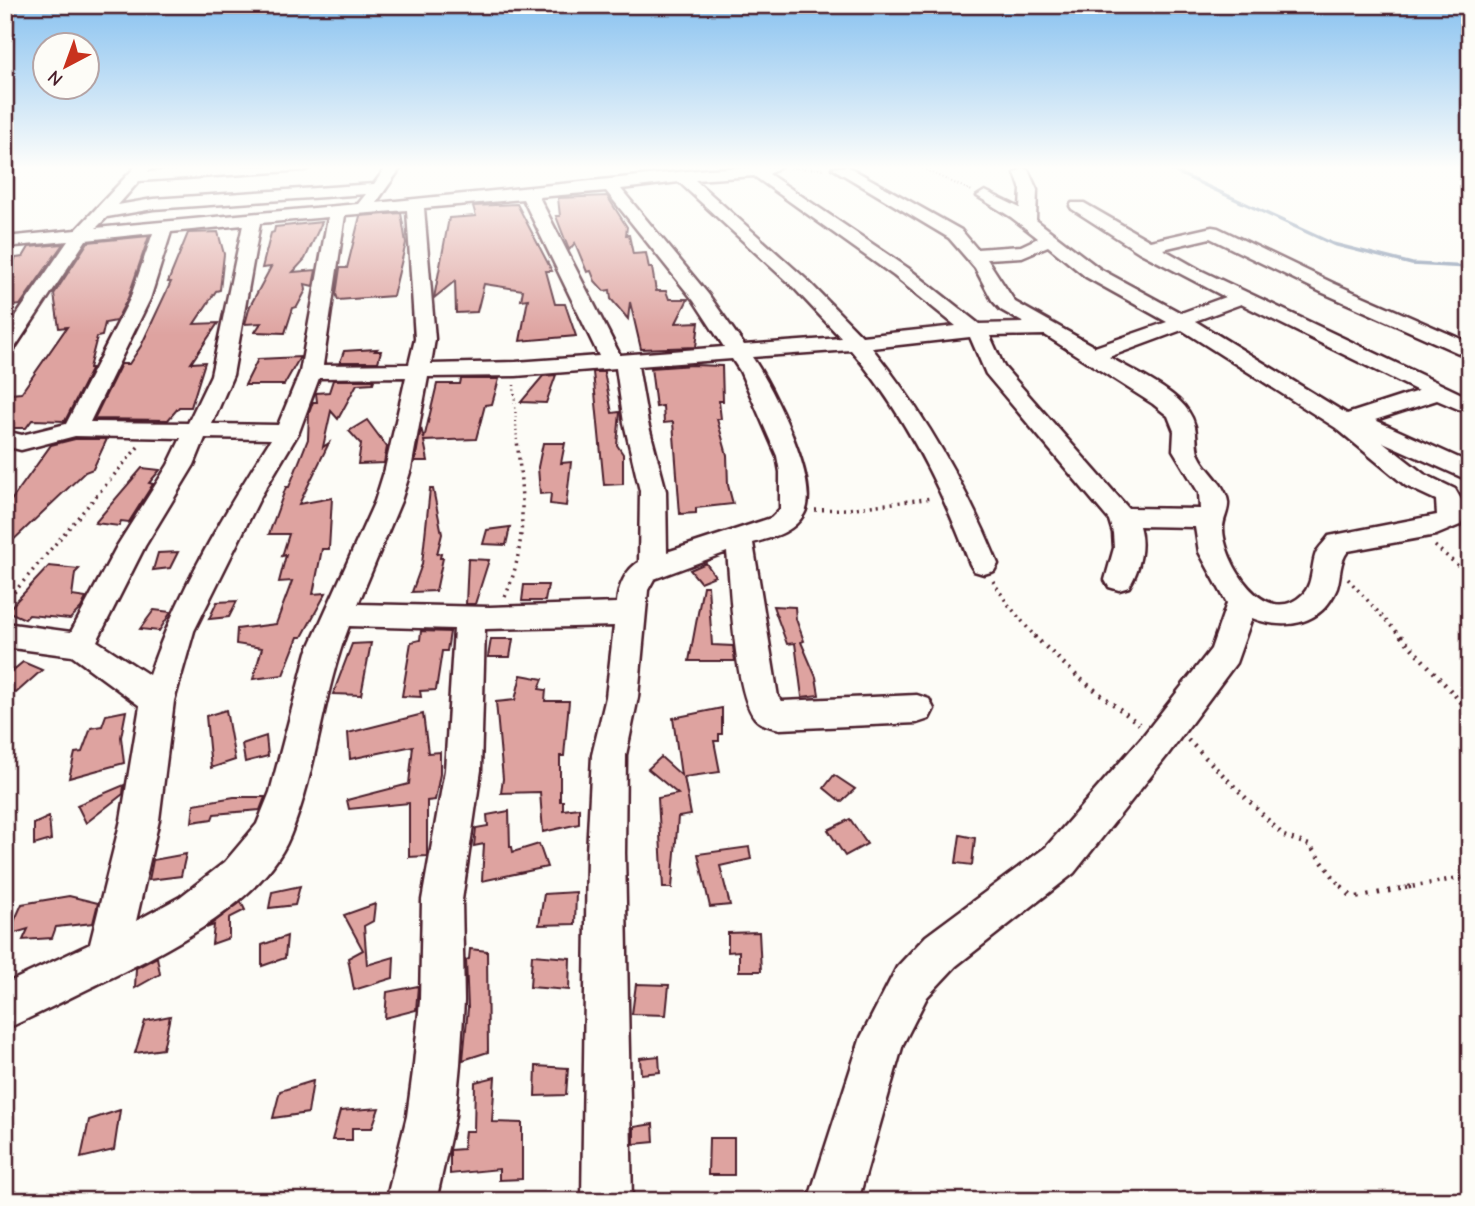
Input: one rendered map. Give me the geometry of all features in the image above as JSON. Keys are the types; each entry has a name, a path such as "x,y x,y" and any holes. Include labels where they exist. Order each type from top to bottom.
{"street":[{"path":"5,348 92,222"},
{"path":"5,242 239,222"},
{"path":"80,645 131,547 166,492 225,367 253,222"},
{"path":"107,959 140,820 157,701 179,631 248,496 288,432 311,372 335,222"},
{"path":"5,1007 162,930 219,893 245,868 272,835 288,792 323,652 393,486 425,339 416,222"},
{"path":"544,222 620,362 653,491 653,567"},
{"path":"607,1201 605,987 609,764 622,697 628,614 633,589 644,572 653,567 775,528 793,511 793,472 789,456 757,383 740,353 701,298 639,222"},
{"path":"732,222 818,301 894,391 955,495 984,564"},
{"path":"829,222 909,277 983,337 984,351 994,369 1121,517 1129,535 1129,548 1119,580"},
{"path":"936,222 948,229 975,254 1003,301 1161,399 1178,413 1186,431 1185,450 1188,458 1212,493 1215,503 1209,538 1213,552 1242,602 1275,615 1301,610 1314,601 1322,588 1332,549 1339,542 1448,521 1451,516 1447,497 1415,480 1349,422"},
{"path":"1105,222 1241,297 1470,407"},
{"path":"1028,223 1108,282 1181,321 1349,422 1470,473"},
{"path":"75,429 140,299 163,229"},
{"path":"975,254 1027,250 1049,241 1086,237 1112,236 1140,244 1212,232 1328,288 1470,351"},
{"path":"1091,356 1241,297"},
{"path":"311,372 516,369 740,353 975,330 1048,329"},
{"path":"1349,422 1440,391"},
{"path":"11,445 75,429 288,432"},
{"path":"1121,517 1212,518"},
{"path":"740,539 757,678 761,696 769,711 780,715 917,709"},
{"path":"834,1201 874,1063 897,1007 912,982 941,951 1060,860 1225,654 1242,602"},
{"path":"340,615 480,617 628,614"},
{"path":"411,1201 431,1116 438,1064 442,1001 442,900 463,770 480,617"},
{"path":"5,635 80,645 132,680 157,701"}],"path":[{"path":"480,617 514,581 522,548 514,401 516,369"},
{"path":"5,603 152,429"},
{"path":"793,511 848,509 955,495"},
{"path":"1415,528 1470,576"},
{"path":"1329,558 1470,712"},
{"path":"984,564 998,590 1020,619 1074,677 1165,732 1284,836 1308,845 1353,898 1464,877 1470,885"}],"building":[{"path":"322,222 305,259 293,272 316,270 313,286 305,284 306,290 297,307 293,308 285,333 255,332 261,323 245,324 250,306 271,267 262,268 275,227"},
{"path":"358,222 403,222 406,243 393,296 338,300 336,294 340,268 347,268"},
{"path":"448,222 527,222 552,271 546,271 555,304 565,304 576,336 520,341 528,299 521,300 523,290 484,284 477,312 456,313 455,281 434,298"},
{"path":"558,222 624,222 633,254 646,253 656,291 666,291 669,299 688,299 676,323 699,322 696,347 641,349 630,302 628,319 611,299 610,290 604,291 591,271 587,272 575,243 569,250"},
{"path":"218,232 224,254 220,290 216,291 194,324 218,323 191,363 205,362 191,407 179,407 168,420 94,419 121,364 129,364 141,346 171,282 168,282 188,233"},
{"path":"149,236 128,298 116,321 105,323 102,336 97,337 89,368 92,368 65,421 32,420 26,428 5,428 5,402 11,394 21,393 67,327 59,328 54,294 88,242"},
{"path":"63,244 20,305 5,307 5,271 16,258 23,257 29,247"},
{"path":"377,349 375,351 381,351 378,362 340,362 344,351"},
{"path":"300,357 284,385 245,385 258,359"},
{"path":"722,366 723,401 719,401 721,419 717,419 727,455 728,485 733,504 696,508 696,513 680,514 673,422 664,423 663,406 656,407 651,368"},
{"path":"593,372 604,372 612,413 620,412 617,445 623,454 623,484 604,485"},
{"path":"556,375 546,403 521,402 543,376"},
{"path":"461,379 499,379 492,404 485,405 476,439 424,441 428,461 415,461 421,428 424,439 437,384 460,384"},
{"path":"333,380 374,380 373,383 357,384 338,419 331,411 323,447 329,443 299,504 332,498 329,549 322,549 313,594 326,593 302,637 298,637 283,675 253,679 262,648 236,644 237,629 276,624 292,581 279,582 286,555 282,556 289,534 269,534 286,487 289,487 308,439 309,413 313,402 317,402 316,393 329,392"},
{"path":"367,420 387,447 384,463 358,464 361,444 349,431"},
{"path":"75,439 107,439 93,469 85,472 5,548 5,509 51,445"},
{"path":"543,443 565,443 561,463 571,462 566,506 550,504 551,493 540,494 538,467"},
{"path":"142,468 160,470 149,483 153,484 129,522 121,521 119,526 95,523"},
{"path":"430,489 433,489 442,534 437,554 441,553 440,558 443,558 436,591 412,592 422,564"},
{"path":"510,527 506,545 483,544 487,530"},
{"path":"178,552 170,568 153,570 158,553"},
{"path":"468,559 489,560 475,604 466,604"},
{"path":"706,563 715,576 700,582 690,570"},
{"path":"49,566 79,569 75,573 72,596 86,598 81,608 70,619 29,615 25,619 7,611"},
{"path":"524,585 548,585 545,601 522,601"},
{"path":"703,586 708,586 712,645 733,646 735,661 689,661"},
{"path":"237,601 229,617 209,619 217,602"},
{"path":"773,606 795,607 796,619 804,641 801,642 816,677 819,695 802,697 795,643 787,644"},
{"path":"154,610 171,612 159,631 140,629"},
{"path":"421,631 450,632 447,651 442,651 436,690 420,691 421,697 402,696 411,642 420,640"},
{"path":"491,639 513,639 510,657 488,657"},
{"path":"371,643 361,695 333,694 352,644"},
{"path":"23,662 42,670 16,693 5,686 5,677"},
{"path":"521,675 543,679 539,689 546,690 545,701 569,701 564,756 560,756 560,801 563,801 563,810 579,808 579,824 543,832 540,792 501,793 503,779 496,702 515,700"},
{"path":"722,708 722,734 719,734 719,741 714,741 720,772 684,777 691,815 678,817 672,888 663,888 658,798 678,794 648,769 661,757 681,775 673,718"},
{"path":"226,710 235,760 211,768 206,716"},
{"path":"126,711 121,737 124,763 69,778 75,753 82,752 91,728 102,726 106,715"},
{"path":"423,714 428,753 440,752 440,774 435,800 427,801 427,856 409,857 409,803 349,809 347,800 409,784 413,746 350,759 348,733"},
{"path":"266,736 268,756 245,762 242,744"},
{"path":"834,775 855,789 841,802 824,788"},
{"path":"124,785 123,794 86,823 77,805"},
{"path":"234,797 265,797 260,810 214,814 212,819 192,822 194,804"},
{"path":"509,811 510,847 513,852 539,844 547,867 482,881 484,844 474,846 476,828 488,826 487,815"},
{"path":"49,817 51,840 34,845 34,824"},
{"path":"850,819 867,844 845,856 828,830"},
{"path":"960,835 975,838 972,865 956,863"},
{"path":"749,847 751,859 720,866 730,905 710,907 698,854"},
{"path":"186,854 181,876 149,880 153,860"},
{"path":"300,886 295,905 269,908 272,892"},
{"path":"576,892 575,924 539,925 544,894"},
{"path":"69,896 98,903 93,923 56,927 52,938 23,940 28,929 8,935 22,904"},
{"path":"241,902 245,910 229,918 229,938 212,944 214,925 206,928"},
{"path":"375,904 373,921 364,926 367,965 394,957 393,978 354,990 348,958 363,950 344,915"},
{"path":"759,932 761,971 739,971 739,951 728,952 728,933"},
{"path":"287,936 285,958 262,966 262,945"},
{"path":"470,949 487,951 488,1052 463,1060 468,1008 466,960 469,959"},
{"path":"532,955 570,958 569,990 530,987"},
{"path":"157,957 160,974 135,988 136,968"},
{"path":"636,984 669,985 666,1015 632,1014"},
{"path":"418,986 416,1010 385,1018 387,992"},
{"path":"170,1016 163,1049 135,1053 145,1021"},
{"path":"659,1056 660,1072 641,1074 640,1058"},
{"path":"536,1066 568,1068 566,1095 535,1096"},
{"path":"495,1077 492,1122 522,1123 522,1179 499,1180 499,1169 450,1174 450,1150 463,1149 465,1131 474,1131 475,1082"},
{"path":"313,1081 308,1113 273,1118 280,1091"},
{"path":"379,1108 372,1128 352,1128 352,1140 332,1140 340,1111"},
{"path":"120,1110 114,1150 81,1158 89,1120"},
{"path":"653,1124 654,1142 634,1144 634,1127"},
{"path":"709,1138 734,1138 734,1175 708,1175"}],"waterway":[{"path":"1286,222 1333,244 1412,264 1470,267"}]}
